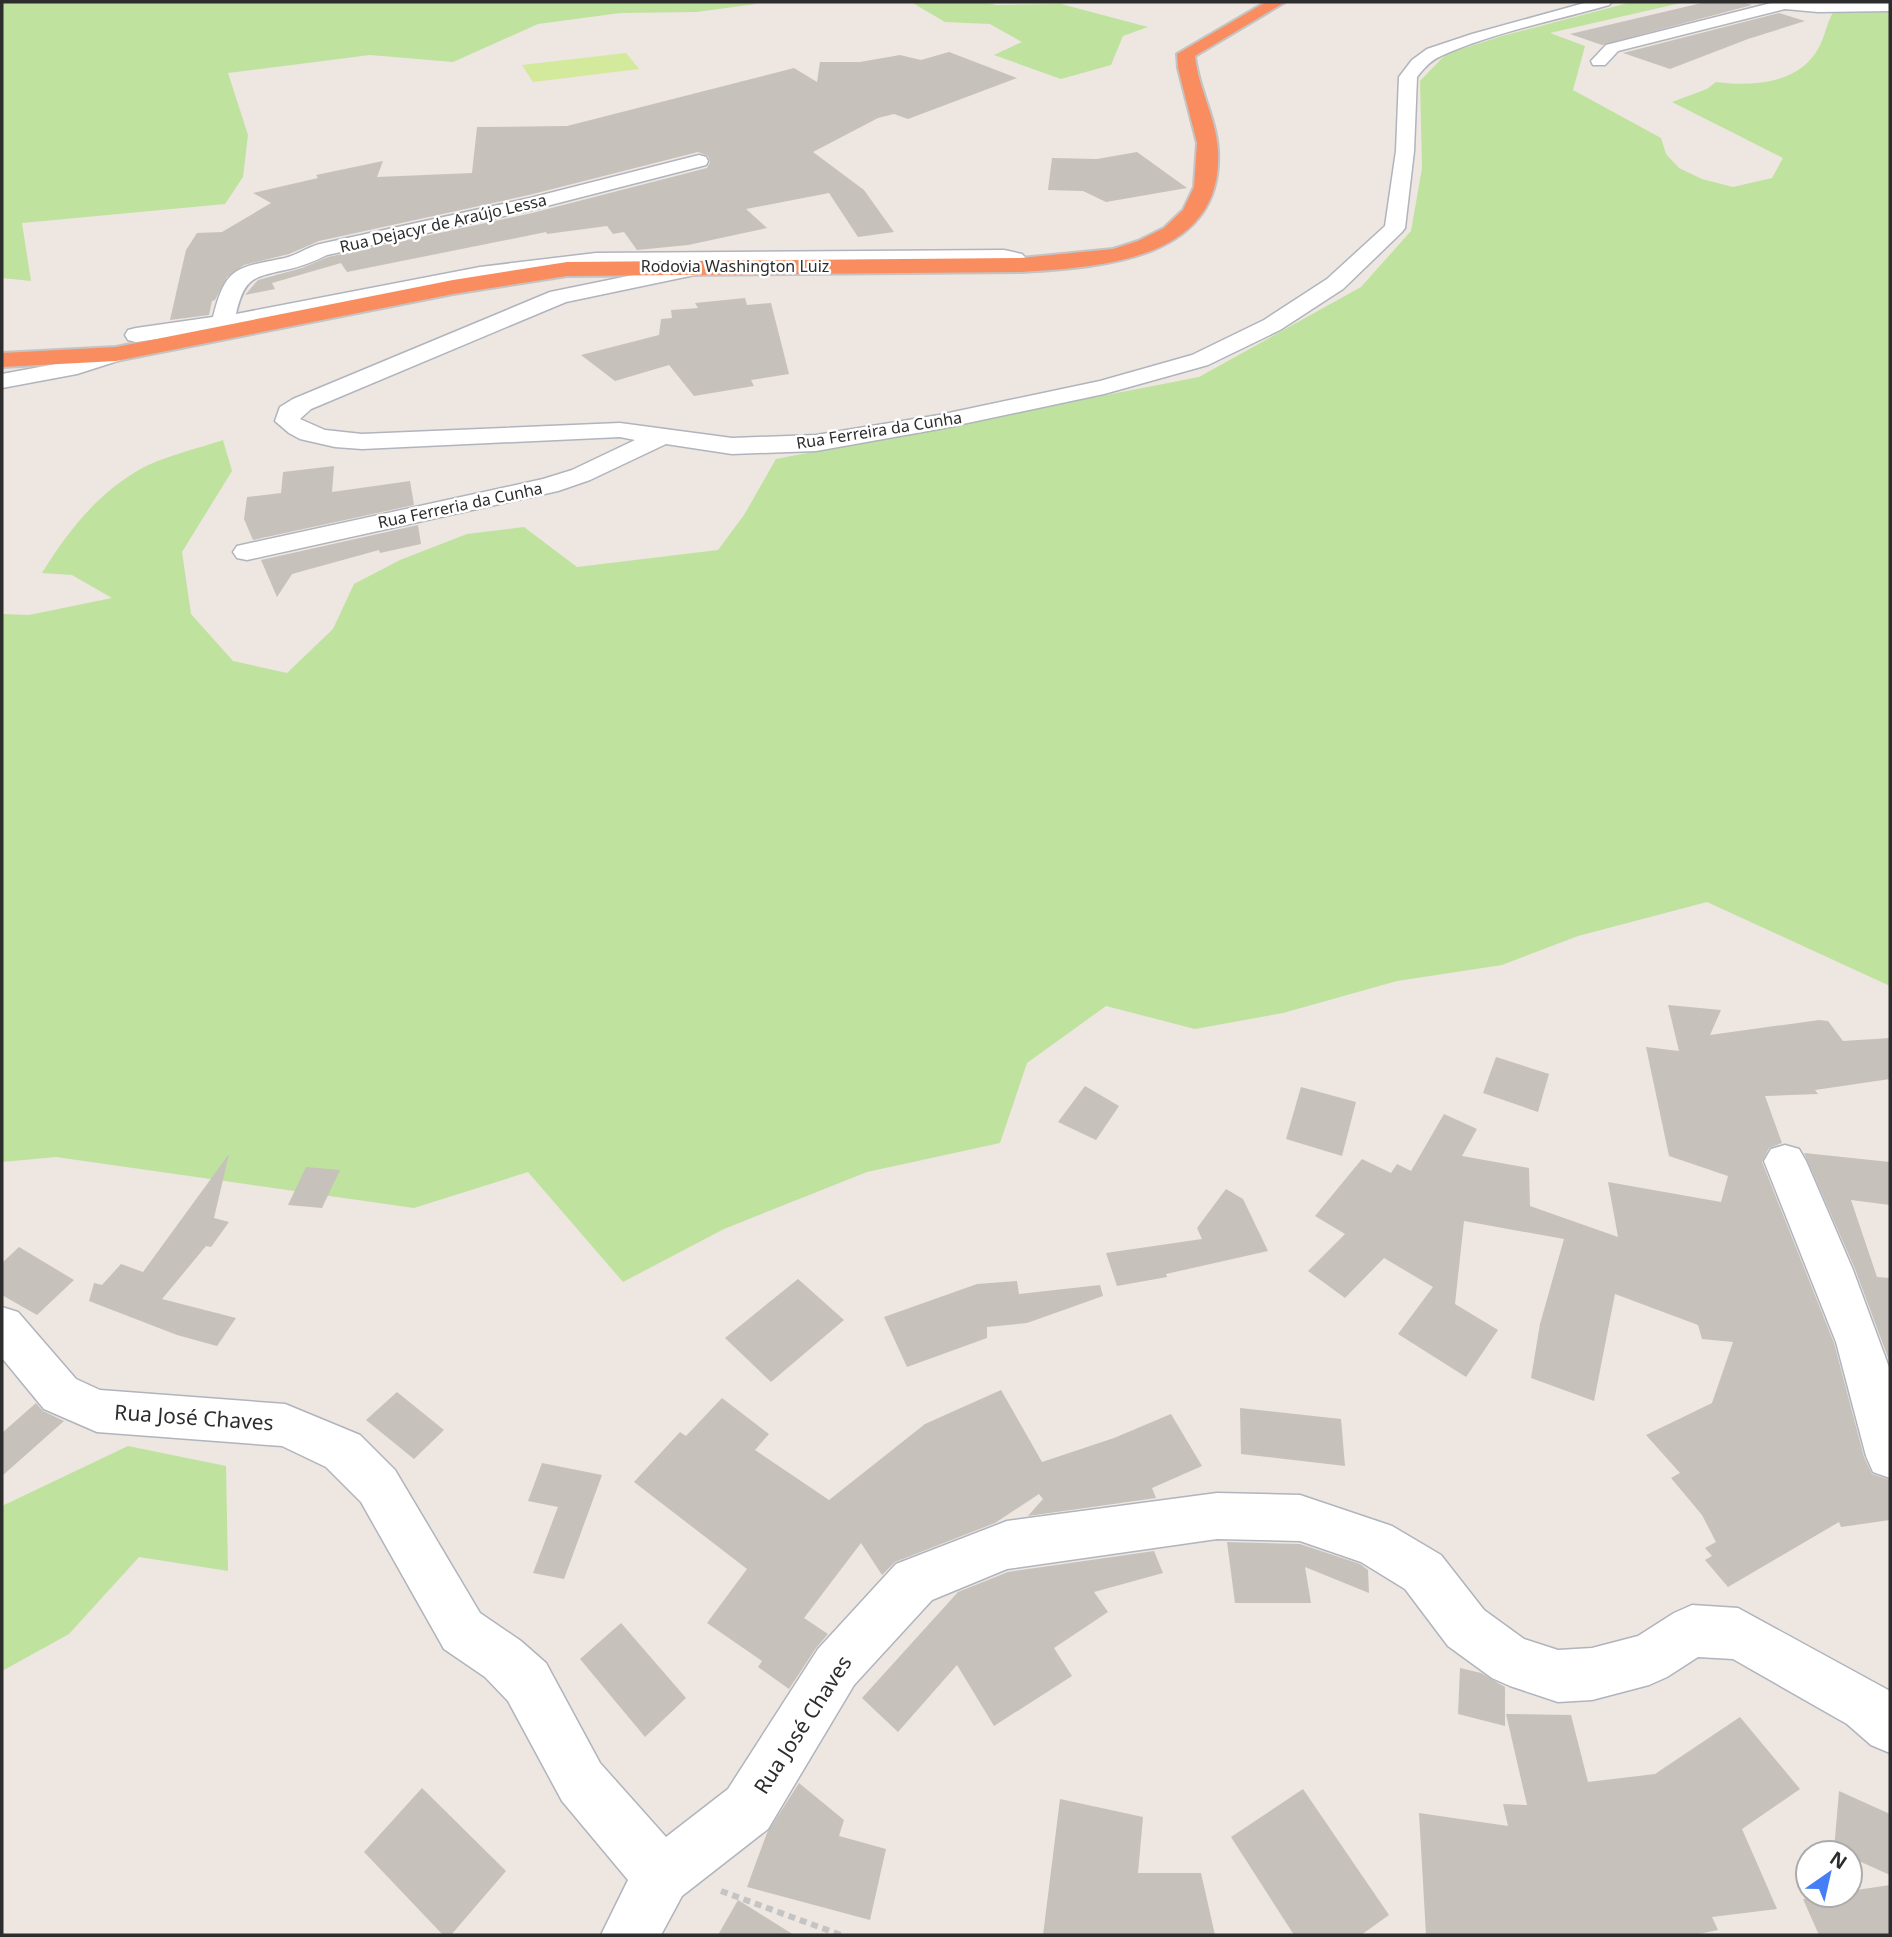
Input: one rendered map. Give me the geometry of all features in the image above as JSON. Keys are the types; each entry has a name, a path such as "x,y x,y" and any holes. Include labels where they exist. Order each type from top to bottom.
{"highway":[{"path":"1021,265 1083,261 1111,256 1165,237 1187,221 1201,202 1208,151 1186,54 1277,2"},
{"name":"Rodovia Washington Luiz","path":"2,360 116,354 292,315 524,274 593,268 860,262"}],"street":[{"name":"Rua Ferreira da Cunha","path":"710,266 558,297 302,404 286,416 287,421 303,432 357,441 388,442 620,430 732,446 816,443 939,422 1066,395 1200,360 1272,325 1335,284 1395,228 1405,150 1408,77 1418,64 1433,53 1478,37 1604,2"},
{"path":"1599,61 1612,48 1785,4 1813,2"},
{"path":"1785,4 1818,7 1890,6"},
{"name":"Rua Dejacyr de Araújo Lessa","path":"223,323 226,304 238,276 251,270 291,263 320,250 563,196 699,161"},
{"path":"136,335 292,315 505,268 553,262 596,259 965,261 1015,257 1021,265"},
{"path":"2,382 76,367 116,354"},
{"name":"Rua Ferreria da Cunha","path":"247,552 549,485 581,475 666,435"},
{"path":"1785,1161 1852,1316 1878,1397 1890,1456"},
{"name":"Rua José Chaves","path":"2,1326 60,1394 97,1411 285,1425 343,1451 378,1486 462,1631 503,1659 527,1682 581,1782 662,1876 748,1809 836,1667 914,1582 1007,1545 1217,1516 1300,1518 1374,1543 1423,1572 1466,1628 1510,1660 1558,1676 1591,1674 1649,1659 1692,1631 1738,1634 1866,1705 1890,1726"},
{"path":"630,1935 662,1876"}],"path":[{"path":"662,1876 735,1895 841,1935"}],"green space":[{"path":"2,2 756,4 696,12 620,13 538,24 453,62 370,55 228,73 248,135 243,177 225,204 22,223 31,281 2,278"},
{"path":"911,2 1061,4 1148,27 1123,36 1111,65 1061,79 994,55 1022,42 990,24 945,22"},
{"path":"1632,2 1685,2 1550,33 1585,46 1573,90 1661,138 1666,154 1679,168 1702,179 1733,187 1772,178 1783,158 1672,102 1707,89 1716,82 1761,83 1790,75 1813,57 1836,8 1890,8 1890,986 1707,902 1578,936 1502,965 1397,981 1283,1013 1195,1029 1106,1006 1027,1063 1000,1143 867,1172 724,1229 623,1282 528,1172 414,1208 56,1157 2,1162 2,614 29,615 112,598 72,575 42,573 83,516 122,481 156,462 223,440 232,471 182,552 191,614 233,661 287,673 333,629 354,584 400,560 467,534 524,527 577,567 718,550 744,515 776,459 1199,377 1361,287 1411,231 1422,168 1420,81 1446,54 1502,36"},
{"path":"626,53 639,69 533,82 522,65"},
{"path":"128,1446 226,1466 228,1571 139,1557 69,1634 2,1671 2,1506"}],"building":[{"path":"1706,2 1742,2 1752,5 1602,45 1570,34"},
{"path":"1779,13 1805,21 1748,39 1670,69 1623,53"},
{"path":"949,52 1017,78 908,119 894,114 878,118 813,152 864,190 894,232 858,237 829,193 746,209 767,228 688,245 637,250 624,232 613,234 607,226 546,232 347,272 341,263 272,283 275,289 245,295 258,280 302,268 328,257 532,213 707,168 710,162 708,156 698,152 529,195 319,241 289,254 244,265 227,277 212,301 209,315 170,320 186,250 197,233 222,232 271,203 253,193 318,178 316,175 383,161 377,177 472,173 477,127 567,126 794,68 817,82 820,62 860,62 900,55 921,60"},
{"path":"1137,152 1187,188 1106,202 1083,191 1048,190 1052,158 1097,159"},
{"path":"745,298 747,305 771,303 789,374 751,380 754,386 694,396 669,365 615,381 581,355 659,335 661,319 672,318 671,310 698,308 695,303"},
{"path":"334,466 332,492 410,481 414,505 253,540 244,519 247,497 281,493 283,472"},
{"path":"418,525 421,544 380,553 379,550 292,574 277,597 261,560"},
{"path":"1668,1005 1721,1010 1710,1035 1819,1020 1828,1021 1843,1041 1890,1038 1890,1079 1815,1090 1818,1094 1765,1096 1782,1143 1769,1148 1762,1162 1834,1343 1864,1457 1872,1474 1890,1480 1890,1520 1841,1527 1839,1522 1728,1587 1705,1560 1712,1556 1705,1548 1716,1542 1702,1515 1671,1478 1680,1473 1646,1435 1712,1403 1733,1342 1702,1339 1698,1325 1615,1294 1594,1401 1531,1378 1540,1324 1564,1239 1464,1221 1455,1304 1498,1330 1466,1377 1398,1334 1433,1287 1384,1258 1345,1298 1308,1271 1345,1234 1315,1216 1362,1159 1391,1173 1397,1164 1411,1171 1444,1114 1477,1129 1462,1156 1529,1168 1530,1206 1618,1237 1608,1182 1721,1202 1728,1176 1669,1156 1646,1047 1679,1051"},
{"path":"1496,1057 1549,1074 1538,1112 1483,1093"},
{"path":"1085,1086 1119,1106 1096,1140 1058,1122"},
{"path":"1301,1087 1356,1102 1342,1156 1286,1139"},
{"path":"1804,1153 1890,1162 1890,1205 1851,1200 1877,1277 1890,1278 1890,1363 1855,1269"},
{"path":"229,1154 214,1218 229,1222 211,1247 206,1246 162,1299 236,1318 217,1346 177,1335 89,1301 94,1283 102,1285 121,1264 143,1272"},
{"path":"306,1167 340,1170 322,1208 288,1205"},
{"path":"1226,1189 1243,1199 1268,1251 1166,1274 1167,1277 1117,1286 1106,1253 1202,1239 1197,1228"},
{"path":"19,1247 74,1280 37,1315 2,1295 2,1263"},
{"path":"798,1279 844,1320 771,1382 725,1338"},
{"path":"1017,1281 1019,1294 1100,1285 1103,1296 1027,1323 987,1327 987,1338 907,1367 884,1317 977,1284"},
{"path":"1001,1390 1042,1462 1114,1438 1171,1414 1202,1466 1152,1488 1156,1498 1028,1516 1043,1499 1039,1494 995,1523 895,1562 882,1575 861,1543 804,1618 828,1634 789,1689 758,1667 762,1661 707,1623 747,1569 634,1482 680,1432 686,1436 722,1398 769,1434 755,1450 829,1500 925,1424"},
{"path":"397,1392 444,1430 414,1459 366,1420"},
{"path":"36,1403 43,1411 64,1421 2,1476 2,1433"},
{"path":"1240,1408 1341,1419 1345,1466 1241,1454"},
{"path":"542,1463 602,1475 564,1579 533,1573 558,1507 528,1501"},
{"path":"1227,1542 1300,1544 1360,1564 1368,1570 1369,1593 1305,1567 1311,1603 1235,1603"},
{"path":"1154,1551 1163,1573 1094,1592 1108,1612 1054,1648 1072,1676 994,1726 957,1665 898,1732 862,1698 958,1592 1008,1572"},
{"path":"621,1623 686,1698 645,1737 580,1659"},
{"path":"1460,1668 1481,1673 1505,1687 1505,1726 1458,1714"},
{"path":"1506,1714 1571,1715 1588,1782 1655,1774 1740,1717 1800,1789 1742,1829 1777,1909 1712,1917 1718,1930 1694,1935 1426,1935 1419,1813 1508,1826 1503,1804 1527,1805"},
{"path":"799,1783 844,1820 839,1836 886,1849 870,1920 747,1887 767,1833"},
{"path":"422,1788 506,1871 451,1935 443,1935 364,1852"},
{"path":"1303,1789 1389,1915 1361,1935 1294,1935 1231,1837"},
{"path":"1839,1791 1890,1814 1890,1875 1864,1863 1864,1839 1835,1839"},
{"path":"1060,1799 1143,1817 1138,1873 1201,1873 1215,1935 1043,1935"},
{"path":"1890,1885 1890,1935 1819,1935 1807,1909 1864,1909 1864,1889"},
{"path":"738,1900 794,1935 718,1935"}]}
